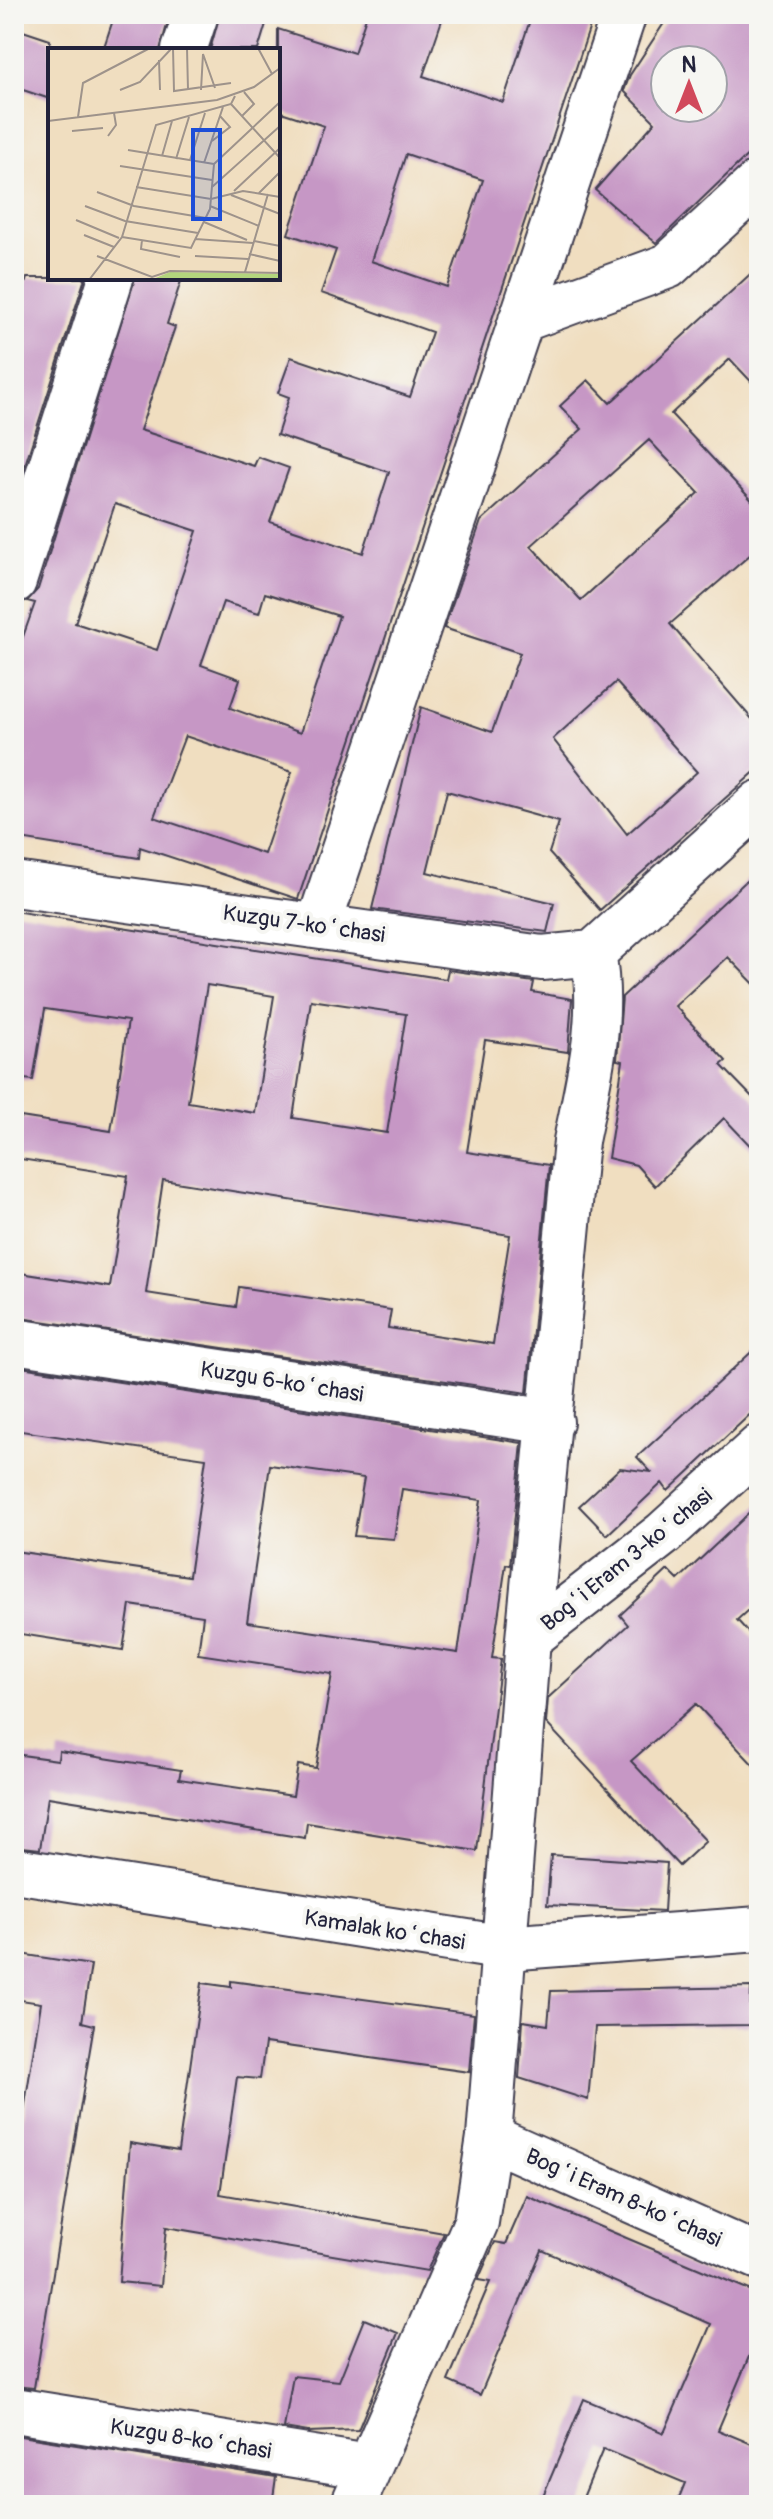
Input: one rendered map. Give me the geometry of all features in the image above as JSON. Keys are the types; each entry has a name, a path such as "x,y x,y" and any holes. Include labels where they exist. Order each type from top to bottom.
{"street":[{"path":"185,48 196,14"},
{"path":"319,924 624,14"},
{"path":"521,320 668,266 759,182"},
{"path":"14,581 110,280"},
{"path":"361,2486 476,2222 489,2137 528,1639 576,1141 593,1060 600,993 593,953 759,803"},
{"name":"Kuzgu 7-koʻchasi","path":"14,884 319,924 542,958 593,953"},
{"name":"Kuzgu 6-koʻchasi","path":"14,1341 551,1422"},
{"name":"Bogʻi Eram 3-koʻchasi","path":"528,1639 663,1534 759,1447"},
{"name":"Kamalak koʻchasi","path":"14,1870 505,1948 759,1929"},
{"name":"Bogʻi Eram 8-koʻchasi","path":"489,2137 759,2257"},
{"name":"Kuzgu 8-koʻchasi","path":"14,2410 361,2486"}],"building":[{"path":"115,14 170,14 161,48 104,48"},
{"path":"220,14 269,14 259,48 211,48"},
{"path":"367,14 444,14 423,76 503,102 532,14 594,14 298,899 140,847 139,858 14,838 14,662 35,603 27,601 38,589 134,280 181,280 167,324 175,327 140,430 254,466 258,457 289,468 270,522 363,553 389,472 277,435 289,397 278,393 291,357 410,397 432,332 321,293 336,250 288,234 324,126 280,112 278,29 354,53","holes":["406,154 483,180 447,287 371,261","115,504 197,531 157,650 75,623","265,593 339,616 300,733 230,708 240,679 201,665 223,602 259,613","185,736 292,772 264,854 154,817"]},
{"path":"670,14 759,14 759,144 656,243 595,190 653,124 729,124 729,44 650,44"},
{"path":"14,28 50,40 48,98 14,87"},
{"path":"649,46 649,116 624,91 630,75"},
{"path":"759,266 759,390 730,359 671,414 759,508 759,547 670,624 759,727 759,768 600,910 549,853 559,822 447,791 427,872 554,903 547,932 372,909 421,707 492,732 520,653 444,628 481,521 582,429 560,406 588,380 610,403","holes":["649,440 699,493 581,600 531,546","616,682 697,772 627,834 553,739"]},
{"path":"27,278 84,280 14,499 14,318"},
{"path":"759,869 759,989 728,957 675,1006 726,1061 721,1065 759,1104 759,1155 724,1118 655,1186 636,1165 608,1158 623,1061 617,1060 622,997"},
{"path":"14,911 446,979 448,970 534,982 532,992 572,999 568,1052 485,1040 467,1152 549,1165 527,1393 14,1317 14,1272 110,1287 128,1176 14,1158 14,1116 111,1131 128,1021 45,1009 33,1080 14,1078","holes":["207,985 274,996 255,1113 188,1102","311,1000 406,1014 387,1133 293,1118","163,1180 510,1235 493,1344 388,1328 391,1310 239,1287 236,1307 146,1293"]},
{"path":"759,1345 759,1406 668,1491 662,1483 607,1535 579,1506 620,1468 651,1472 637,1457"},
{"path":"14,1366 522,1443 510,1565 506,1564 492,1658 501,1659 477,1851 307,1823 305,1838 48,1797 40,1849 14,1846 14,1754 58,1760 59,1751 181,1770 179,1779 293,1796 298,1765 316,1768 332,1674 198,1654 203,1616 130,1605 123,1650 14,1633 14,1551 189,1576 206,1458 14,1430","holes":["270,1465 364,1478 354,1536 394,1539 402,1489 481,1500 458,1653 247,1622"]},
{"path":"759,1504 759,1600 737,1620 759,1644 759,1771 696,1704 631,1761 706,1841 679,1866 546,1723 548,1698 628,1625 620,1615 668,1570 678,1580"},
{"path":"551,1855 667,1863 664,1911 547,1905"},
{"path":"14,1953 91,1965 82,2022 94,2025 34,2388 14,2386 14,2249 20,2210 14,2209 14,2174 41,2003 14,1999"},
{"path":"231,1981 474,2014 469,2072 265,2043 260,2079 237,2077 220,2194 444,2233 427,2271 166,2227 161,2286 119,2282 130,2143 178,2151 202,1983 231,1987"},
{"path":"751,1987 750,2025 595,2027 588,2100 519,2078 523,2021 548,2025 551,1991"},
{"path":"527,2196 759,2294 759,2333 718,2430 759,2447 759,2481 749,2505 676,2505 685,2483 603,2449 580,2505 539,2505 584,2399 664,2433 711,2324 542,2250 480,2395 448,2381 490,2282 478,2280 495,2242 506,2244"},
{"path":"364,2319 398,2333 358,2430 308,2432 284,2428 293,2376 339,2381"},
{"path":"14,2435 276,2477 272,2505 14,2505"}]}
